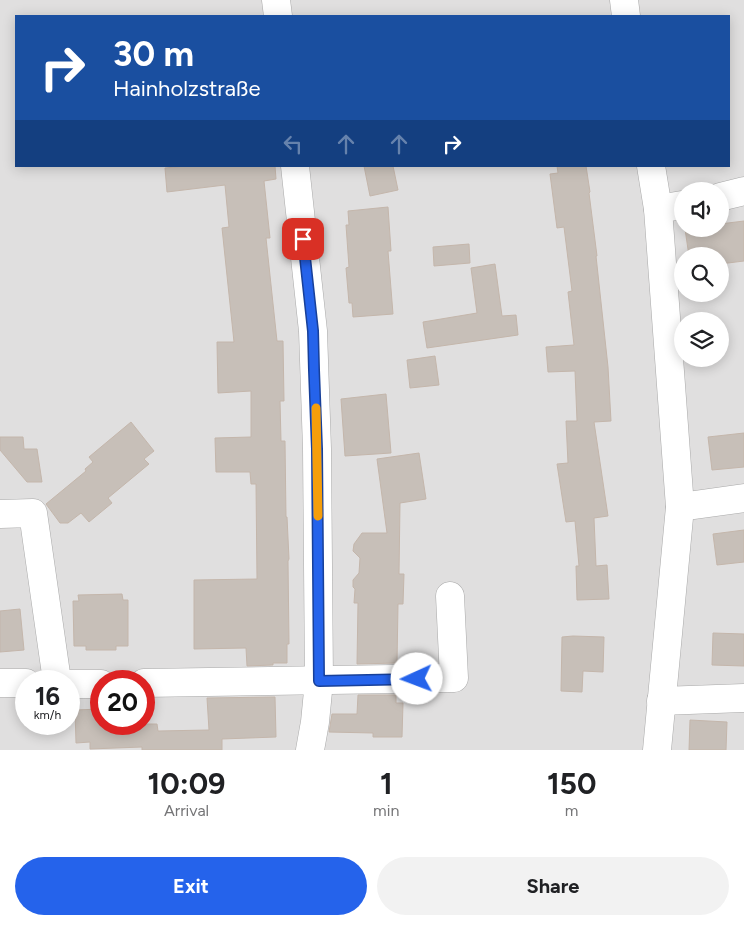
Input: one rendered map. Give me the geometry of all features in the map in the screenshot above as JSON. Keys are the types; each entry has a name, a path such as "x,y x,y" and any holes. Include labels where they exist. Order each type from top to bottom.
{"street":[{"path":"276,0 278,15"},
{"path":"624,0 626,15"},
{"path":"295,167 313,331 317,449 319,681 316,722 310,750"},
{"path":"651,167 670,207 680,506 657,750"},
{"path":"729,195 744,191"},
{"path":"680,506 744,498"},
{"path":"0,514 33,513 55,670"},
{"path":"155,683 454,678 450,596"},
{"path":"0,683 15,683"},
{"path":"661,701 744,698"}],"shaded area":[{"path":"0,0 744,0 744,750 0,750"}],"building":[{"path":"275,167 276,179 264,181 270,238 266,238 277,341 283,341 284,401 280,401 281,441 285,441 286,517 289,559 289,644 287,644 287,663 247,666 246,648 194,649 194,580 257,579 256,484 251,484 250,472 216,472 215,438 251,437 251,391 218,393 217,342 234,342 222,228 229,227 225,185 167,192 165,168"},
{"path":"364,167 393,167 398,190 370,196"},
{"path":"557,167 586,167 590,192 608,367 611,421 594,422 608,516 594,518 596,566 607,565 609,599 577,600 576,566 579,566 575,521 566,522 557,464 568,463 566,421 577,421 575,371 548,372 546,347 574,345 568,292 572,291 564,227 557,228 550,174 558,173"},
{"path":"388,207 391,251 388,251 393,314 353,317 352,303 349,303 346,268 349,267 346,225 349,225 348,211"},
{"path":"744,221 744,261 729,263 729,247 688,247 686,237 729,237 729,223"},
{"path":"469,244 470,263 434,266 433,247"},
{"path":"495,264 502,316 516,315 518,335 427,348 423,322 477,313 471,268"},
{"path":"435,356 439,385 410,388 407,360"},
{"path":"386,394 391,453 345,456 341,399"},
{"path":"131,422 154,451 144,459 149,464 108,498 112,503 89,522 81,513 68,523 60,523 46,504 86,471 85,469 93,462 89,457"},
{"path":"744,433 744,467 712,470 708,437"},
{"path":"0,437 23,437 24,449 37,449 42,482 27,482 0,450"},
{"path":"419,453 426,499 400,503 399,574 404,574 403,604 398,604 397,663 357,664 358,603 354,603 355,589 353,587 353,580 359,573 360,558 353,551 354,544 362,533 387,533 377,459"},
{"path":"744,530 744,562 717,565 713,534"},
{"path":"122,594 123,600 128,600 128,646 116,646 116,650 86,650 86,646 74,646 73,601 79,601 78,595"},
{"path":"20,609 24,650 0,652 0,611"},
{"path":"713,633 744,634 744,666 712,665"},
{"path":"562,637 604,637 603,672 583,671 582,692 561,691"},
{"path":"358,695 396,695 396,703 403,703 402,737 373,737 373,733 329,732 332,714 357,714"},
{"path":"275,697 276,737 222,739 222,750 142,750 142,747 90,749 90,742 76,743 76,735 80,735 80,710 90,709 90,735 155,735 155,724 157,724 158,731 209,730 207,698"},
{"path":"690,720 727,722 726,750 689,750"}],"slow traffic":[{"path":"316,408 318,516"}],"route":[{"path":"303,239 313,331 317,449 319,681 417,679"}]}
